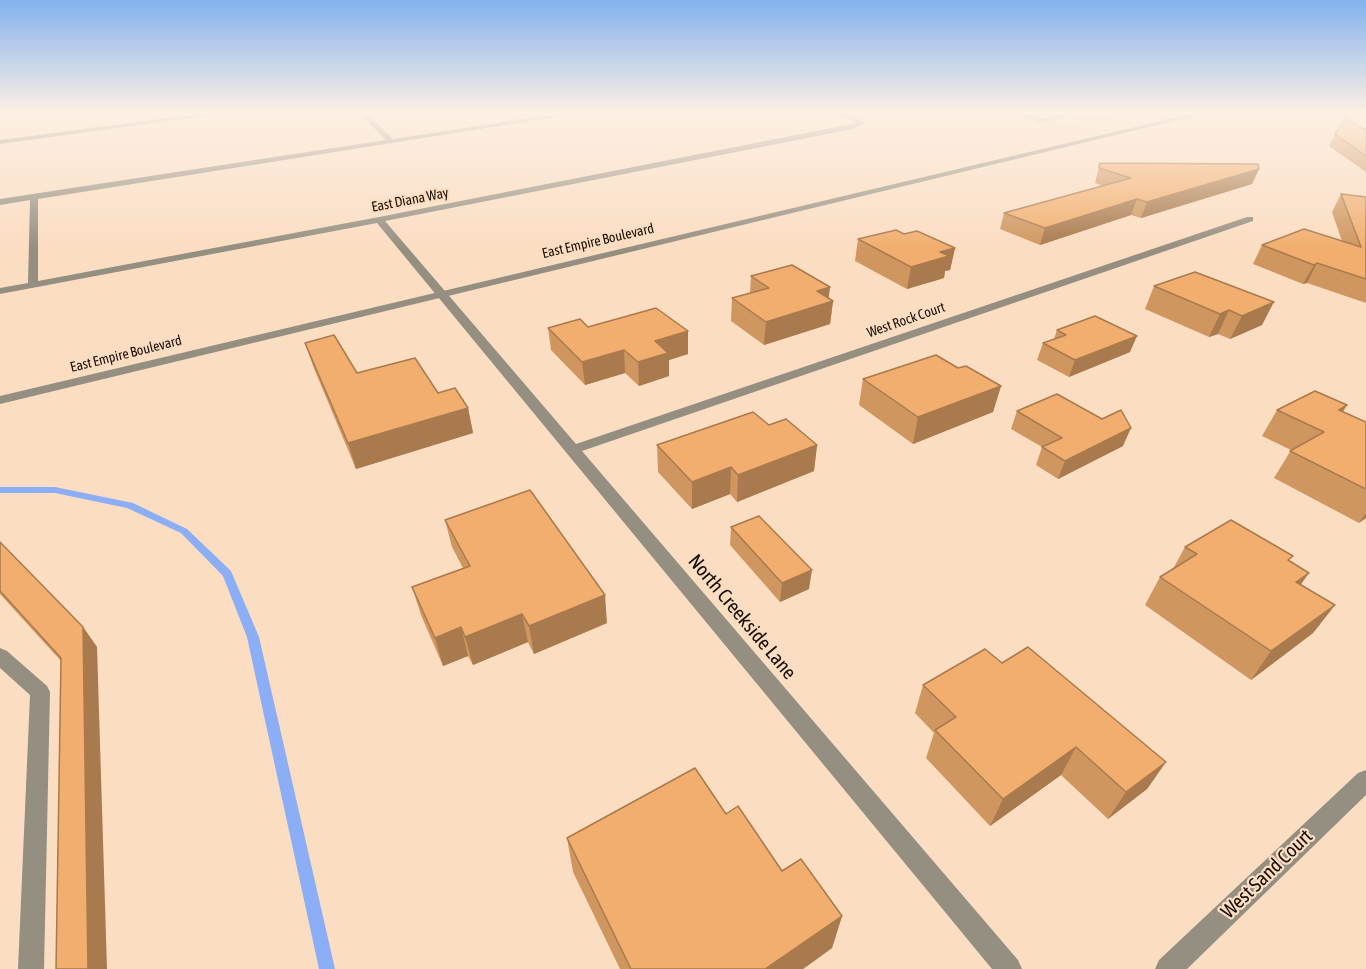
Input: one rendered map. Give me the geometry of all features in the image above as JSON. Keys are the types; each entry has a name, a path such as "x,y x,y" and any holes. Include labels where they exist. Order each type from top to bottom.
{"street":[{"path":"0,202 282,158"},
{"name":"East Diana Way","path":"0,291 694,158"},
{"name":"East Empire Boulevard","path":"0,400 1013,158"},
{"path":"33,284 34,197"},
{"name":"West Rock Court","path":"572,450 1250,219"},
{"name":"North Creekside Lane","path":"379,220 1010,969"},
{"path":"0,656 40,692 31,969"},
{"name":"West Sand Court","path":"1168,969 1366,780"}],"building":[{"path":"1100,163 1258,164 1259,169 1147,202 1137,199 1045,228 1004,213 1131,178 1099,168"},
{"path":"1341,194 1366,197 1366,279 1317,263 1314,265 1262,245 1304,229 1361,247"},
{"path":"896,230 904,234 917,231 955,248 940,252 949,256 911,267 858,239"},
{"path":"792,265 830,287 817,291 833,301 766,322 732,298 769,288 751,276"},
{"path":"1195,272 1274,302 1242,316 1229,310 1220,314 1154,286"},
{"path":"656,308 688,331 655,341 668,353 638,362 624,350 582,362 548,328 580,319 588,327"},
{"path":"1095,316 1137,336 1075,360 1043,343 1066,335 1057,330"},
{"path":"334,335 357,373 415,358 438,393 455,388 468,408 348,443 305,343"},
{"path":"936,355 958,368 966,366 1001,386 918,417 863,379"},
{"path":"1315,391 1347,405 1339,410 1366,422 1366,489 1290,451 1324,432 1277,410"},
{"path":"1057,394 1102,419 1121,410 1131,428 1065,461 1042,447 1062,438 1017,411"},
{"path":"753,412 769,425 786,419 817,445 738,475 731,467 692,482 657,445"},
{"path":"530,490 605,595 529,626 522,614 465,637 461,627 435,638 412,587 470,566 445,520"},
{"path":"759,516 812,570 782,583 731,527"},
{"path":"1231,520 1293,556 1288,560 1309,573 1296,582 1335,605 1271,651 1160,577 1197,554 1185,547"},
{"path":"0,542 83,627 88,969 56,969 61,658 0,591"},
{"path":"1028,647 1166,762 1126,792 1076,747 1003,799 935,730 956,717 923,685 985,649 1002,663"},
{"path":"695,768 726,814 738,806 782,871 801,859 842,916 765,969 631,969 567,838"}],"waterway":[{"path":"0,490 55,490 130,505 184,531 227,574 253,637 327,969"}]}
